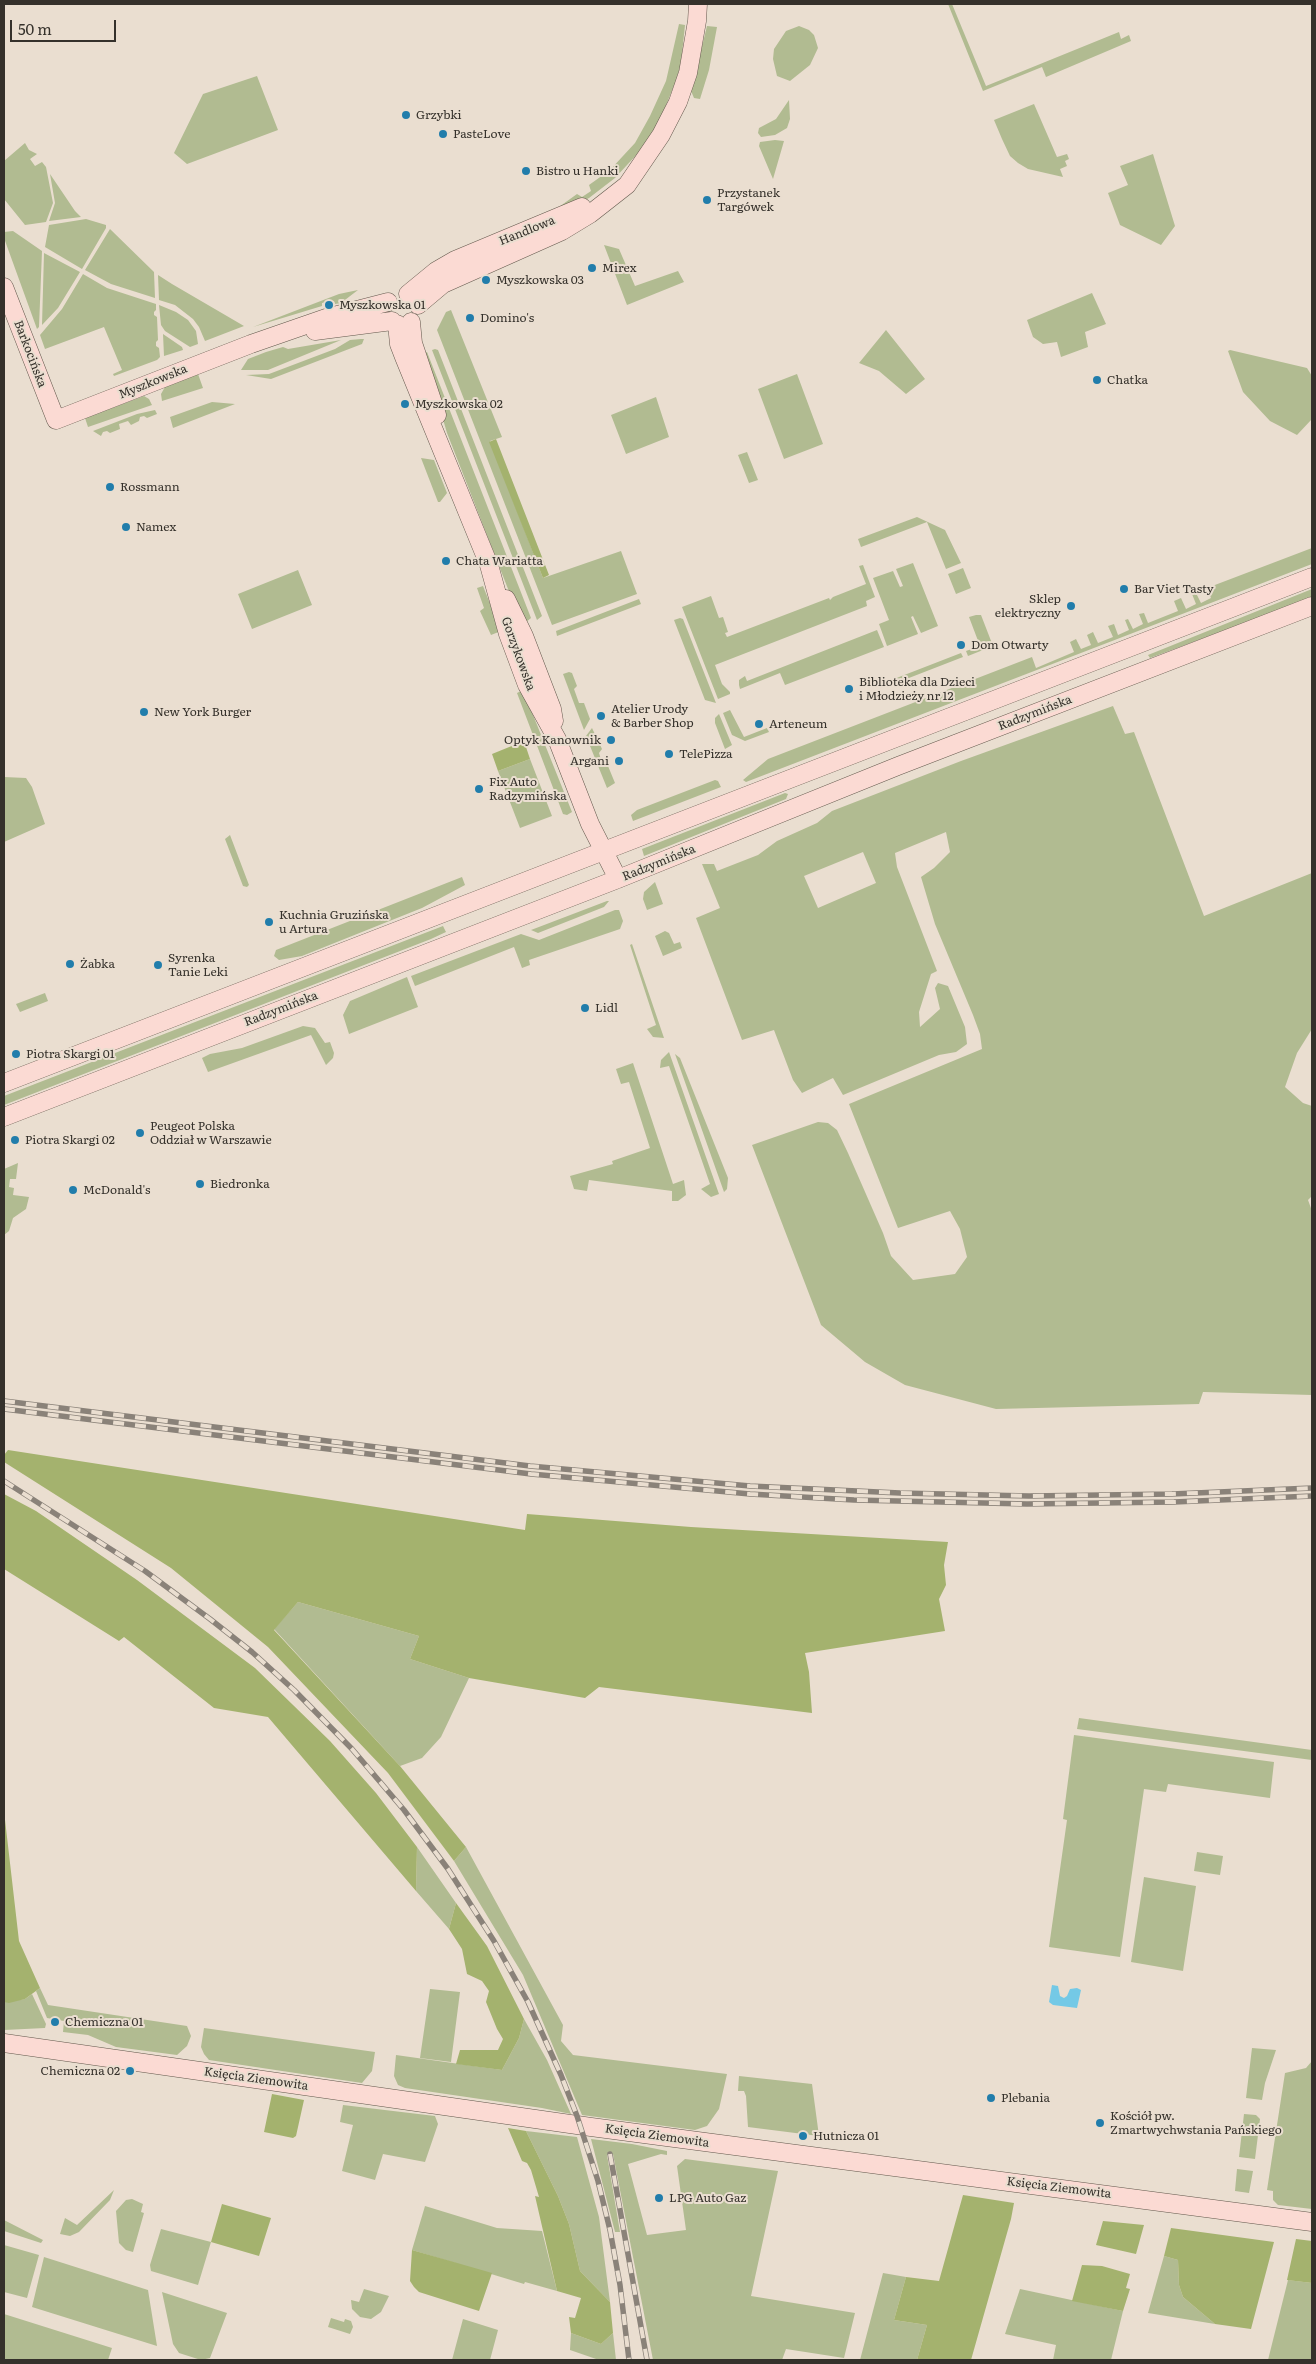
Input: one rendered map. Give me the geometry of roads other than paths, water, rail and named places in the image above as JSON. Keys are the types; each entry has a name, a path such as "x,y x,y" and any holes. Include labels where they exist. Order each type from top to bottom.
{"street":[{"name":"Handlowa","path":"413,299 436,271 455,260 577,211 608,190 642,162 661,135 678,102 688,73 698,4"},
{"name":"Barkocińska","path":"4,287 56,420"},
{"path":"398,294 413,299 418,313 400,322 387,312 388,302 398,294"},
{"name":"Myszkowska","path":"56,420 251,344 326,318 388,302"},
{"name":"Myszkowska","path":"251,344 290,335 400,322"},
{"name":"Gorzykowska","path":"400,322 399,344 418,395 461,493 489,565 508,634 527,685 557,739 590,824 618,879"},
{"path":"4,1084 1312,577"},
{"name":"Radzymińska","path":"4,1116 618,879 802,804 1312,606"},
{"path":"792,779 802,804"},
{"name":"Księcia Ziemowita","path":"4,2043 586,2127 1312,2222"}],"water":[{"path":"1052,1985 1058,1986 1060,1996 1064,1998 1070,1989 1077,1988 1081,1990 1077,2008 1053,2005 1049,2002"}],"railway":[{"path":"4,1401 530,1466 750,1486 900,1493 1029,1496 1172,1494 1312,1488"},
{"path":"4,1409 531,1474 750,1494 854,1500 1027,1504 1174,1502 1312,1496"},
{"path":"4,1481 145,1571 252,1652 294,1690 352,1749 404,1810 448,1869 494,1941 528,2002 577,2116 598,2181 610,2230 620,2285 629,2360"},
{"path":"610,2154 647,2360"}],"place":[{"name":"Grzybki","path":"406,115"},
{"name":"PasteLove","path":"443,134"},
{"name":"Bistro u Hanki","path":"526,171"},
{"name":"Przystanek Targówek","path":"707,200"},
{"name":"Mirex","path":"592,268"},
{"name":"Myszkowska 03","path":"486,280"},
{"name":"Myszkowska 01","path":"329,305"},
{"name":"Domino's","path":"470,318"},
{"name":"Chatka","path":"1097,380"},
{"name":"Myszkowska 02","path":"405,404"},
{"name":"Rossmann","path":"110,487"},
{"name":"Namex","path":"126,527"},
{"name":"Chata Wariatta","path":"446,561"},
{"name":"Bar Viet Tasty","path":"1124,589"},
{"name":"Sklep elektryczny","path":"1071,606"},
{"name":"Dom Otwarty","path":"961,645"},
{"name":"Biblioteka dla Dzieci i Młodzieży nr 12","path":"849,689"},
{"name":"New York Burger","path":"144,712"},
{"name":"Atelier Urody & Barber Shop","path":"601,716"},
{"name":"Arteneum","path":"759,724"},
{"name":"Optyk Kanownik","path":"611,740"},
{"name":"TelePizza","path":"669,754"},
{"name":"Argani","path":"619,761"},
{"name":"Fix Auto Radzymińska","path":"479,789"},
{"name":"Kuchnia Gruzińska u Artura","path":"269,922"},
{"name":"Żabka","path":"70,964"},
{"name":"Syrenka Tanie Leki","path":"158,965"},
{"name":"Lidl","path":"585,1008"},
{"name":"Piotra Skargi 01","path":"16,1054"},
{"name":"Peugeot Polska Oddział w Warszawie","path":"140,1133"},
{"name":"Piotra Skargi 02","path":"15,1140"},
{"name":"Biedronka","path":"200,1184"},
{"name":"McDonald's","path":"73,1190"},
{"name":"Chemiczna 01","path":"55,2022"},
{"name":"Chemiczna 02","path":"130,2071"},
{"name":"Plebania","path":"991,2098"},
{"name":"Kościół pw. Zmartwychwstania Pańskiego","path":"1100,2123"},
{"name":"Hutnicza 01","path":"803,2136"},
{"name":"LPG Auto Gaz","path":"659,2198"}]}
